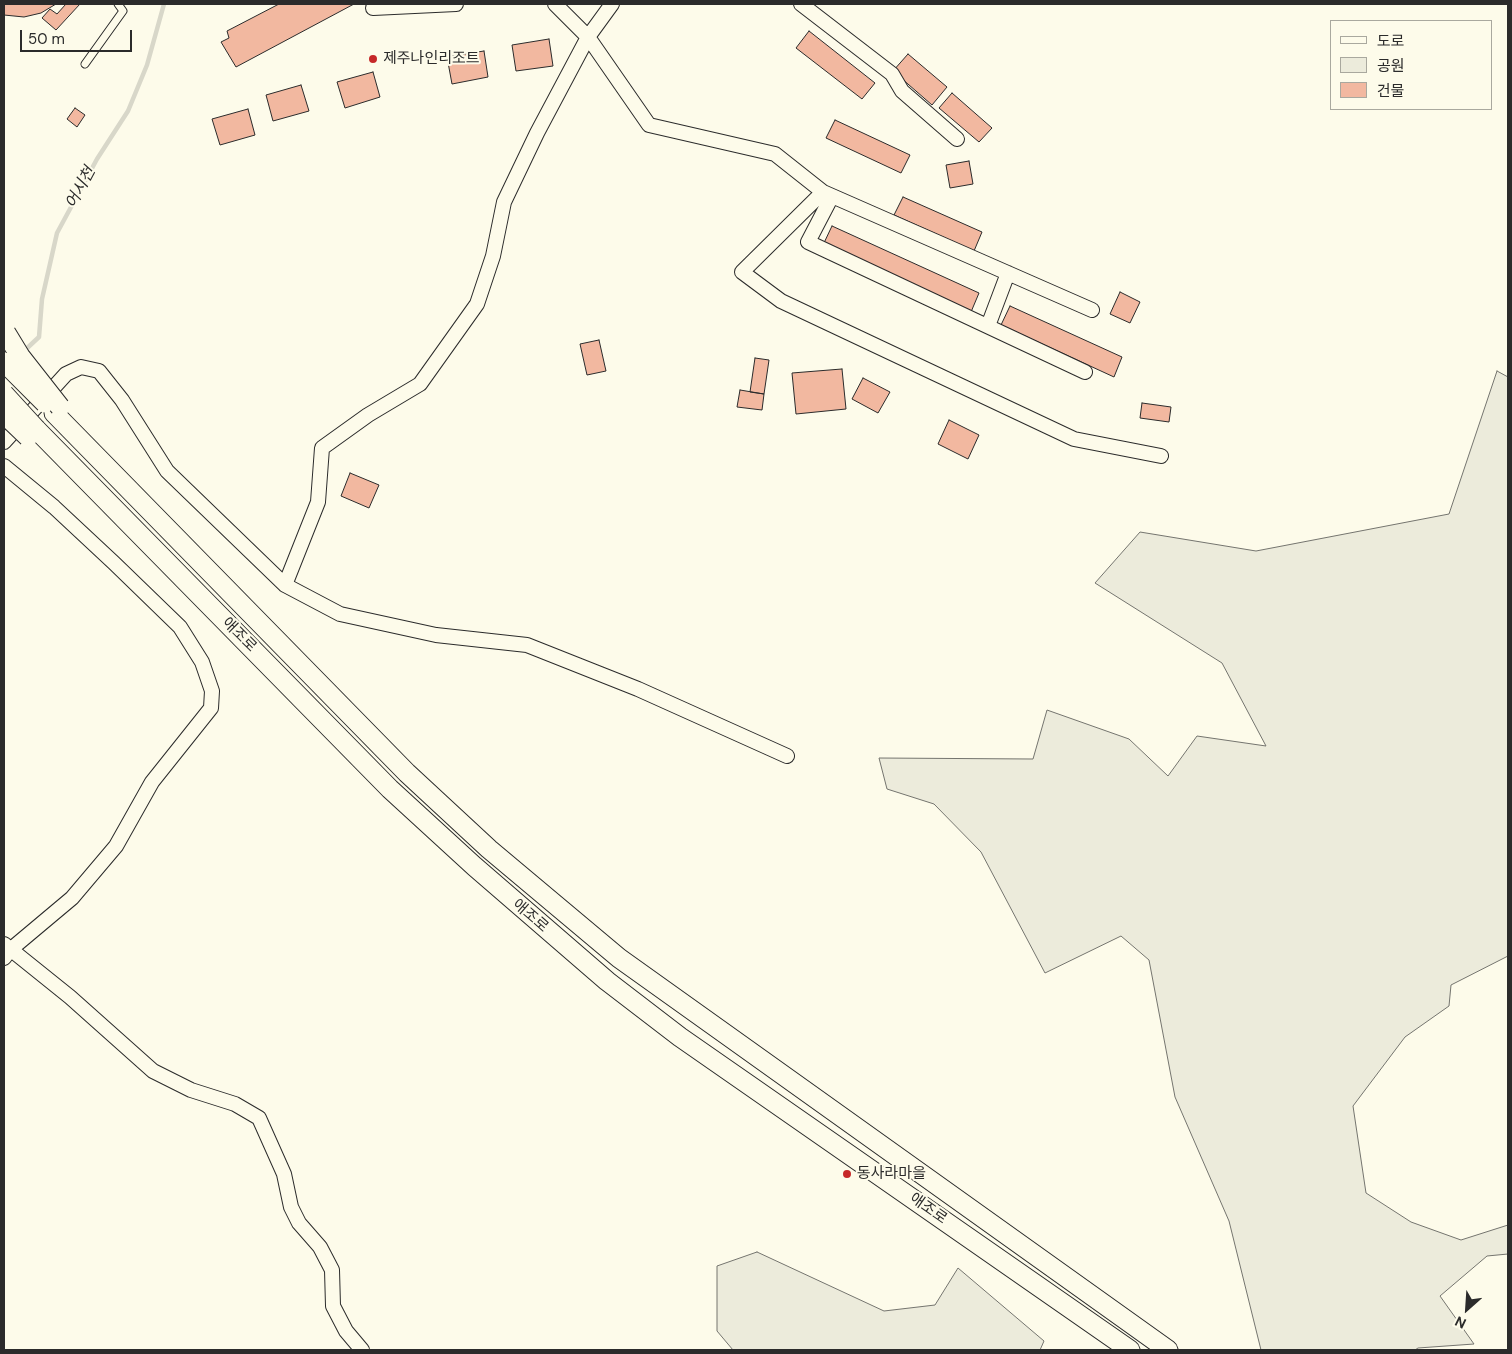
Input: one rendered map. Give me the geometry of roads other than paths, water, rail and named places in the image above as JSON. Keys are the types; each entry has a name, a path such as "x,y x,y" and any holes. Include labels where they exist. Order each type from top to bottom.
{"street":[{"path":"373,8 456,4"},
{"path":"555,4 588,36 649,125 775,154 828,194 1092,310"},
{"path":"286,585 318,502 322,448 368,415 420,384 477,304 493,256 504,202 588,36 612,4"},
{"path":"801,4 892,74 902,91 957,139"},
{"path":"828,194 808,242 1085,372"},
{"path":"828,194 742,272 780,301 1074,439 1161,456"},
{"path":"988,326 1008,273"},
{"path":"5,330 20,356 57,410"},
{"path":"4,362 57,410"},
{"path":"4,442 66,374 81,366 99,371 122,400 167,471 286,585 340,614 436,635 527,645 638,689 787,756"},
{"name":"애조로","path":"4,394 32,433 115,509 390,789 508,897 607,981 680,1037 1130,1350"},
{"name":"애조로","path":"57,410 114,474 407,773 489,849 619,958 1168,1350"},
{"path":"4,414 32,433"},
{"path":"4,466 54,507 180,626 202,662 212,691 211,708 152,782 116,846 72,898 6,950 70,997 153,1071 191,1090 235,1104 259,1118 284,1174 291,1208 299,1223 320,1247 332,1270 334,1306 346,1331 362,1350"}],"lane":[{"path":"85,64 123,11 118,4"}],"waterway":[{"name":"어시천","path":"24,351 39,337 42,299 57,233 97,159 128,111 147,65 164,4"}],"place":[{"name":"제주나인리조트","path":"373,59"},
{"name":"동사라마을","path":"847,1174"}]}
